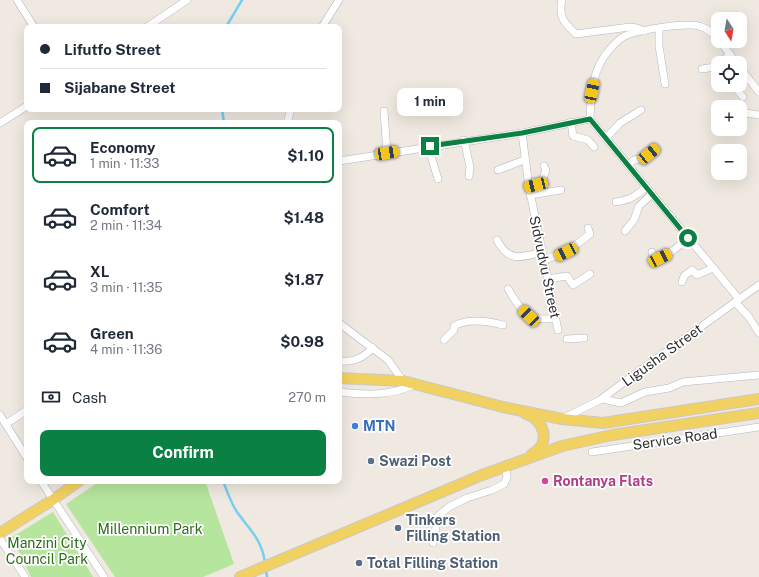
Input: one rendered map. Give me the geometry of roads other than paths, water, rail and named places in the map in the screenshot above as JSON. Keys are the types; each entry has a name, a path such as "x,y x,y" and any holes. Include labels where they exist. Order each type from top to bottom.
{"main road":[{"path":"242,576 507,465 536,452 541,446 544,434 540,423 530,415 403,381 342,378"},
{"path":"503,407 562,419 603,423 759,399"},
{"path":"507,465 562,446 612,435 759,413"},
{"path":"0,533 76,484"}],"street":[{"path":"17,0 32,24"},
{"path":"151,24 187,0"},
{"path":"324,24 339,0"},
{"path":"562,0 560,8 562,19 576,34 630,27 644,31"},
{"path":"711,31 690,24 644,31 622,38 609,51 595,72 590,119 713,268 759,332"},
{"path":"659,29 659,46 665,84"},
{"path":"725,48 730,54"},
{"path":"702,69 711,68"},
{"path":"747,78 758,89"},
{"path":"739,92 743,97"},
{"path":"0,123 24,108"},
{"path":"606,138 620,123 641,110"},
{"path":"384,111 387,153"},
{"path":"747,113 759,115"},
{"path":"342,160 464,140 522,133 590,119"},
{"path":"572,122 573,136 588,140 594,147"},
{"name":"Sidvudvu Street","path":"522,133 528,187 558,330"},
{"path":"464,140 470,167 469,176"},
{"path":"430,146 431,156 438,180"},
{"path":"628,165 634,160 646,158 655,149"},
{"path":"498,170 524,160"},
{"path":"528,187 541,184 546,170 544,166"},
{"path":"616,202 628,200 638,195 646,187"},
{"path":"530,195 561,190"},
{"path":"625,231 634,220 639,206 652,194"},
{"path":"543,260 554,257 582,241 590,234 588,228"},
{"path":"652,252 654,259 660,258 670,253 688,238"},
{"path":"497,240 502,250 509,256 528,256 542,252"},
{"path":"682,282 684,276 692,270 697,275 713,268"},
{"path":"547,279 567,276 573,285 590,274"},
{"name":"Ligusha Street","path":"562,419 588,408 603,399 635,374 759,285"},
{"path":"508,289 519,306 529,316 542,320 555,318"},
{"path":"444,340 454,330 454,326 461,322 478,321 502,325"},
{"path":"342,325 388,360 403,381"},
{"path":"567,339 584,338"},
{"path":"342,361 352,362 365,355 373,348"},
{"path":"603,399 621,403 645,392 669,388 683,382 759,375"},
{"path":"342,392 364,394 388,393 405,390 416,384"},
{"path":"6,424 24,412"},
{"path":"0,415 24,453"},
{"name":"Service Road","path":"592,452 759,427"},
{"path":"433,543 438,516 449,507 467,498 492,490 504,484 507,477 507,465"},
{"path":"43,484 104,577"},
{"path":"0,539 25,577"}],"waterway":[{"path":"228,24 242,0"},
{"path":"222,112 224,120"},
{"path":"224,484 237,512 258,541 265,563"},
{"path":"266,570 267,577"}],"place":[{"name":"MTN","path":"355,426"},
{"name":"Swazi Post","path":"371,461"},
{"name":"Rontanya Flats","path":"545,481"},
{"name":"Tinkers Filling Station","path":"398,528"},
{"name":"Total Filling Station","path":"359,563"}],"park label":[{"name":"Millennium Park","path":"150,529"},
{"name":"Manzini City Council Park","path":"47,552"}]}
